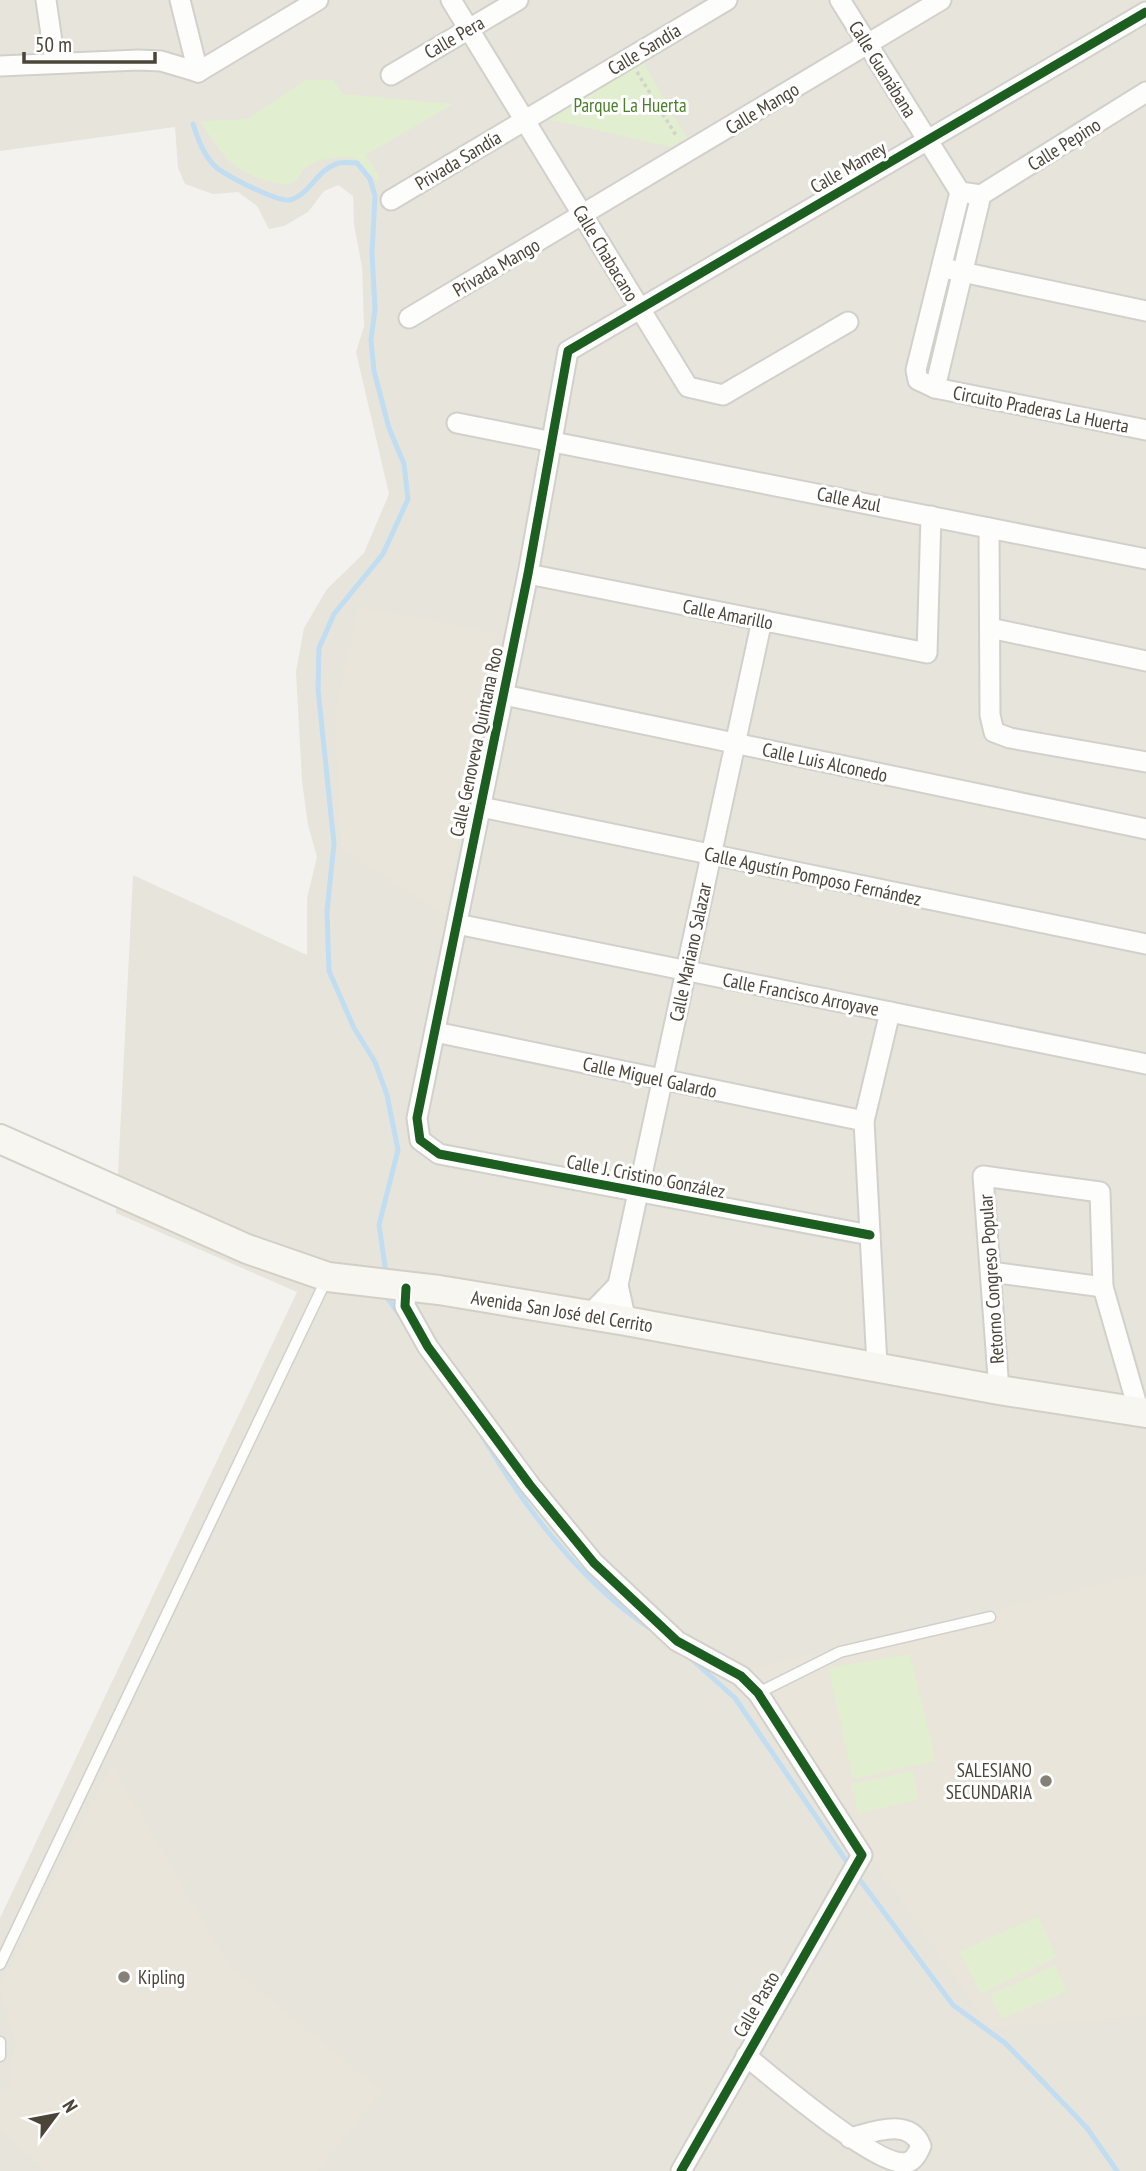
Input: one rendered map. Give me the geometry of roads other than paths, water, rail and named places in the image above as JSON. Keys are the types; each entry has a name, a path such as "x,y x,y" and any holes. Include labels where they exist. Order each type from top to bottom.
{"street":[{"path":"46,0 55,62"},
{"path":"180,0 198,72"},
{"path":"0,66 55,62 161,61 198,72 318,0"},
{"name":"Calle Chabacano","path":"452,0 688,387 723,395 848,322"},
{"name":"Calle Pera","path":"391,75 518,0"},
{"name":"Calle Sandía","path":"525,120 727,0"},
{"name":"Calle Guanábana","path":"840,0 960,192"},
{"name":"Calle Mango","path":"584,216 941,0"},
{"name":"Calle Mamey","path":"568,351 1146,12"},
{"name":"Calle Pepino","path":"981,195 1146,92"},
{"name":"Privada Sandía","path":"391,200 525,120"},
{"path":"960,192 981,195"},
{"name":"Circuito Praderas La Huerta","path":"960,192 916,370 918,380 935,388 1146,430"},
{"name":"Circuito Praderas La Huerta","path":"935,388 981,195"},
{"name":"Privada Mango","path":"409,318 584,216"},
{"path":"943,268 1146,311"},
{"name":"Calle Genoveva Quintana Roo","path":"420,1140 417,1118 528,574 568,351"},
{"name":"Calle Azul","path":"457,423 1146,559"},
{"name":"Calle Amarillo","path":"528,574 927,653 932,516"},
{"path":"989,528 990,715 994,732 1010,738 1146,762"},
{"name":"Calle Mariano Salazar","path":"625,1321 618,1285 762,620"},
{"path":"990,628 1146,661"},
{"name":"Calle Luis Alconedo","path":"504,695 1146,828"},
{"name":"Calle Agustín Pomposo Fernández","path":"481,807 1146,944"},
{"name":"Calle Francisco Arroyave","path":"457,924 1146,1064"},
{"path":"877,1365 864,1121 890,1012"},
{"name":"Calle Miguel Galardo","path":"435,1032 864,1121"},
{"name":"Avenida San José del Cerrito","path":"0,1139 247,1249 328,1277 406,1289 439,1290 877,1365 999,1390 1143,1412"},
{"name":"Calle J. Cristino González","path":"420,1140 439,1154 870,1235"},
{"name":"Retorno Congreso Popular","path":"999,1390 983,1176 1100,1192 1103,1287 1143,1412"},
{"path":"990,1272 1103,1287"},
{"path":"589,1315 618,1285"},
{"path":"406,1289 405,1306 428,1347 530,1485 594,1563 677,1641 741,1675 758,1693"},
{"name":"Calle Pasto","path":"681,2171 860,1859 758,1693"},
{"path":"746,2056 850,2138"}],"lane":[{"path":"0,1964 328,1277"},
{"path":"758,1693 840,1652 990,1616"},
{"path":"0,2042 0,2056"}],"waterway":[{"path":"193,124 203,150 217,168 261,192 283,199 296,198 329,167 343,162 357,163 370,179 375,196 372,253 375,309 371,340 374,371 389,428 404,464 408,499 383,554 334,614 319,648 318,689 334,844 327,911 329,971 354,1028 375,1062 387,1095 398,1150 379,1225 386,1273"},
{"path":"385,1295 399,1314"},
{"path":"480,1432 515,1488 556,1542 602,1590 654,1631"},
{"path":"687,1655 735,1698 851,1868"},
{"path":"857,1876 953,2005 1005,2043 1087,2128 1117,2171"}],"place":[{"name":"SALESIANO SECUNDARIA","path":"1046,1781"},
{"name":"Kipling","path":"124,1977"}],"park label":[{"name":"Parque La Huerta","path":"630,105"}]}
